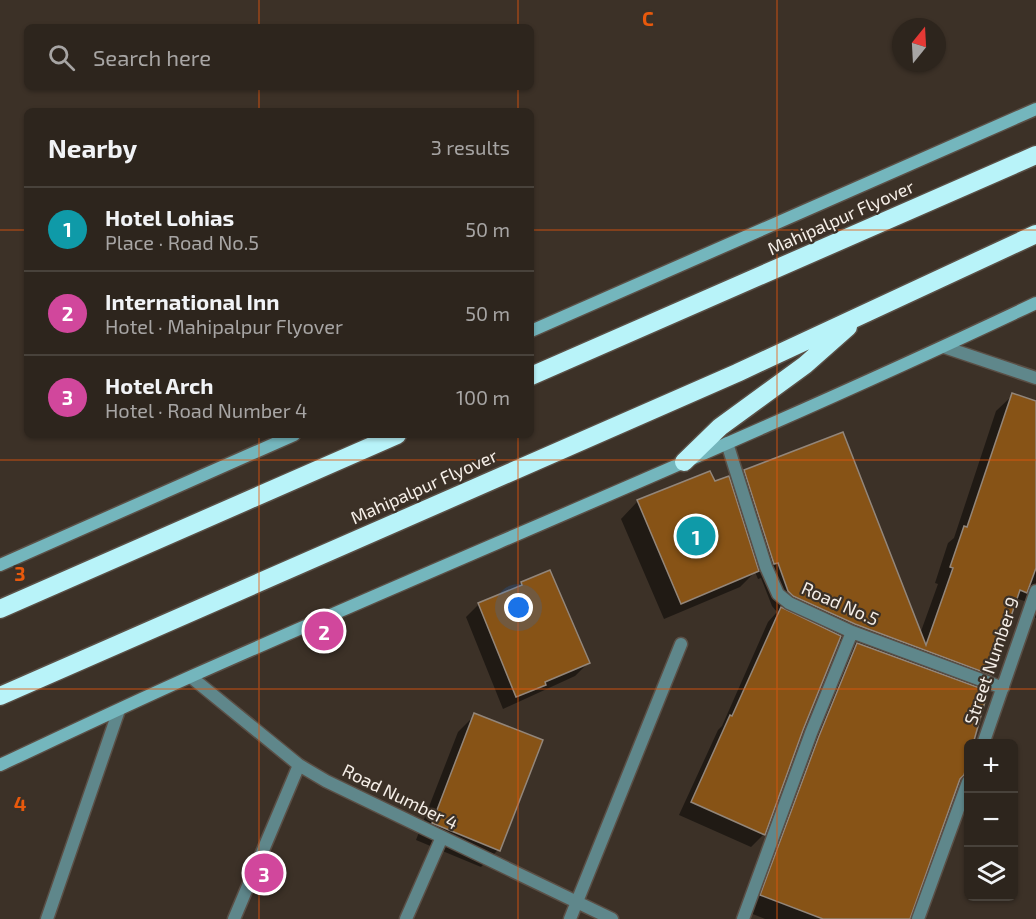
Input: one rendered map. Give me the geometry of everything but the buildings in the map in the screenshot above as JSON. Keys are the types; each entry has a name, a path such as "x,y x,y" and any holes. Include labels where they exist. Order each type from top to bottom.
{"highway":[{"name":"Mahipalpur Flyover","path":"534,375 1036,155"},
{"name":"Mahipalpur Flyover","path":"0,696 737,373 1036,234"},
{"path":"684,462 720,427 805,365 862,314"},
{"path":"0,609 390,438"}],"main road":[{"path":"534,330 1036,109"},
{"path":"0,765 190,677 727,443 944,347 1036,303"},
{"path":"0,565 287,438"}],"street":[{"path":"944,347 1036,378"},
{"name":"Road No.5","path":"727,443 766,567 778,594 789,603 852,632 1003,688"},
{"name":"Street Number 9","path":"985,739 1033,609 1036,591"},
{"path":"742,919 810,733 852,632"},
{"path":"570,919 681,644"},
{"name":"Road Number 4","path":"190,677 299,765 326,781 612,919"},
{"path":"47,919 118,710"},
{"path":"234,919 299,765"},
{"path":"918,919 965,793"},
{"path":"406,919 442,837"}],"place":[{"name":"Hotel Lohias","path":"696,536"},
{"name":"International Inn","path":"324,631"},
{"name":"Hotel Arch","path":"264,873"}]}
